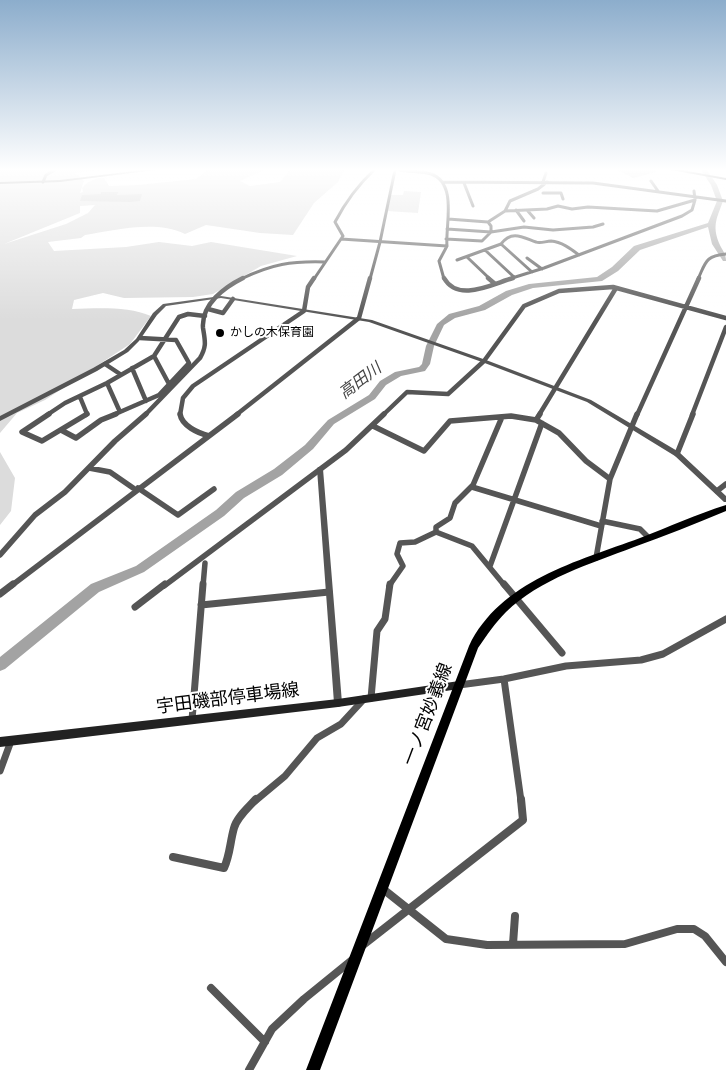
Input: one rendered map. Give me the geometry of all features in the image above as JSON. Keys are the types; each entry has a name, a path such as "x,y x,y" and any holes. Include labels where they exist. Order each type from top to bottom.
{"main road":[{"name":"一ノ宮妙義線","path":"313,1070 360,951 474,646 494,616 516,597 541,582 596,558 726,508"},
{"name":"宇田磯部停車場線","path":"0,742 338,703 459,685"}],"street":[{"path":"209,436 196,432 181,419 179,410 186,393 197,383 304,311 308,287 343,236 335,222 336,220"},
{"path":"0,594 209,436 359,318 385,220"},
{"path":"448,220 447,246 439,261 442,279 448,285 461,291 469,291 542,269 670,220"},
{"path":"460,220 488,222 491,220"},
{"path":"446,239 482,241 491,232 491,226 488,222"},
{"path":"517,222 522,228"},
{"path":"447,229 491,232 522,228 553,230 592,227 603,224"},
{"path":"457,260 501,244 506,238 516,236 525,236 538,243 556,240 579,256"},
{"path":"341,239 447,246"},
{"path":"501,244 532,272"},
{"path":"485,250 514,277"},
{"path":"596,558 610,479 631,427 707,259 714,255 726,254"},
{"path":"467,257 494,283"},
{"path":"527,258 542,269"},
{"path":"0,555 35,515 65,492 115,441 145,415 200,358 207,348 208,339 204,329 205,316 215,297 237,281 277,266 290,262 326,262"},
{"path":"135,607 346,450 407,392 448,394 484,361 524,306 559,291 607,286 726,318"},
{"path":"490,566 539,422 556,388 616,288"},
{"path":"0,419 127,350 140,338 158,308 165,305 215,297 233,299 359,318 556,388 588,402 677,454 726,500"},
{"path":"208,309 223,313 233,299"},
{"path":"87,414 42,441 22,432 65,403 80,397 154,356 179,317 183,315 205,316"},
{"path":"677,454 726,327"},
{"path":"61,430 76,438 94,425 159,395 189,363 176,340 140,338"},
{"path":"154,356 169,384"},
{"path":"104,364 120,374"},
{"path":"132,368 146,401"},
{"path":"106,383 120,412"},
{"path":"80,397 94,425"},
{"path":"373,426 424,451 450,421 511,416 539,422 559,433 586,461 610,479"},
{"path":"436,532 436,527 450,518 455,503 472,487 502,417"},
{"path":"89,468 110,472 178,515 214,489"},
{"path":"320,469 338,703"},
{"path":"717,491 726,484"},
{"path":"472,487 602,524 640,529 649,538"},
{"path":"173,857 224,868 228,860 234,827 242,814 260,795 285,776 317,738 341,724 367,699 377,631 385,618 389,586 403,566 397,554 400,543 415,542 436,532 472,546 562,653"},
{"path":"192,720 205,563"},
{"path":"201,605 329,592"},
{"path":"459,685 504,679 566,666 641,660 663,654 726,619"},
{"path":"249,1070 272,1030 304,999 409,909 523,820 504,679"},
{"path":"0,771 11,741"},
{"path":"383,889 446,939 487,945 625,944 677,929 694,928 705,936 726,962"},
{"path":"514,944 515,916"},
{"path":"211,988 265,1042"}],"shaded area":[{"path":"0,220 63,220 4,244 74,220 303,220 293,235 260,233 206,225 185,234 161,228 136,227 85,235 81,238 48,242 54,251 126,247 159,242 192,246 211,242 297,256 261,266 213,294 193,297 124,298 103,293 74,300 72,309 123,309 151,316 130,344 45,400 17,413 0,433"},
{"path":"0,452 15,478 11,511 0,525"}],"waterway":[{"name":"高田川","path":"711,224 713,220"},
{"name":"高田川","path":"0,665 95,588 140,569 220,513 240,495 278,472 309,447 331,422 372,397 383,383 398,374 422,369 426,364 430,346 441,324 452,316 482,308 509,293 532,286 599,279 615,269 637,248 711,224"},
{"path":"711,224 716,244 726,259"}],"place":[{"name":"かしの木保育園","path":"220,333"}]}
